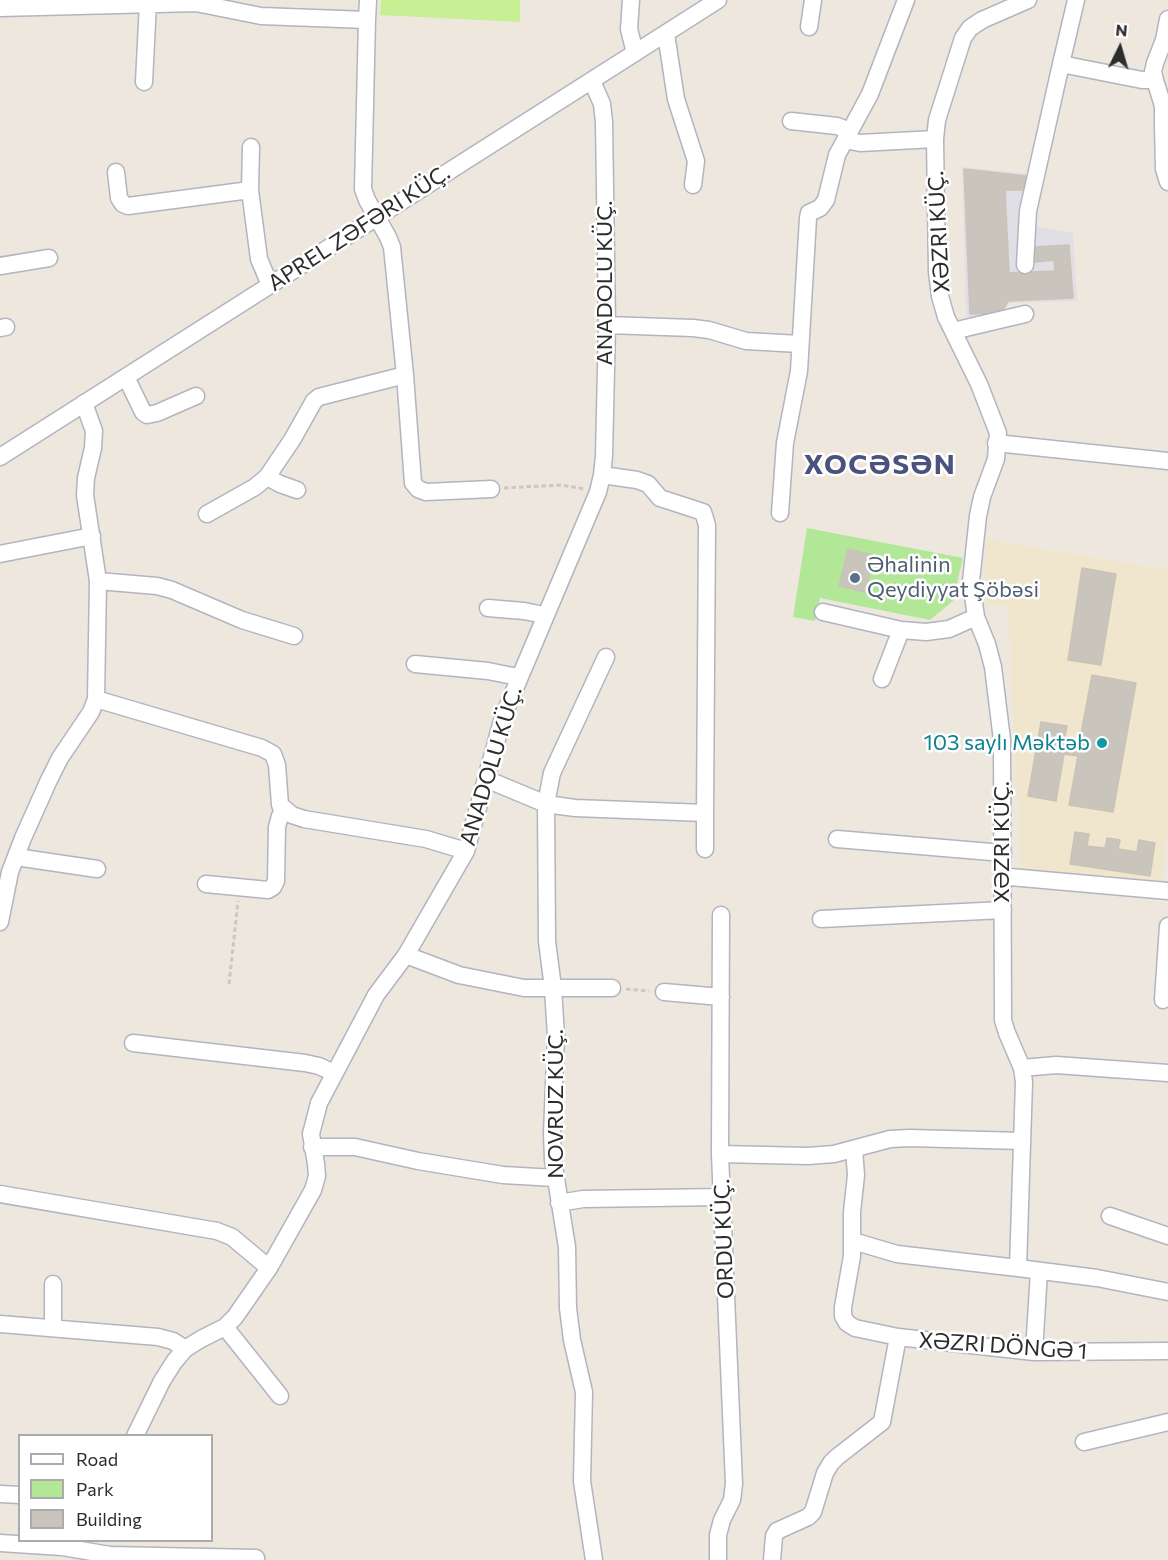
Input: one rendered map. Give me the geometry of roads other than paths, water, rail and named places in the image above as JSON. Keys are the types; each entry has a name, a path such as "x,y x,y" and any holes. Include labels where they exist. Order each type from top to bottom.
{"street":[{"path":"368,0 363,189 392,248 413,483 418,489 426,492 491,489"},
{"path":"631,0 629,29 635,53"},
{"name":"APREL ZƏFƏRI KÜÇ.","path":"0,457 718,0"},
{"path":"809,27 813,0"},
{"path":"780,513 785,443 797,387 809,213 820,208 826,200 837,155 870,94 906,0"},
{"name":"XƏZRI KÜÇ.","path":"1018,1268 1024,1082 1022,1068 1003,1020 1002,740 991,660 976,618 971,581 978,516 982,497 996,459 998,433 994,418 943,307 938,280 935,139 937,120 963,38 970,28 982,20 1028,0"},
{"path":"1024,265 1026,221 1076,0"},
{"path":"0,8 54,3 196,3 228,5 261,16 367,20"},
{"path":"144,82 148,3"},
{"path":"1168,19 1164,40 1153,72 1166,127 1164,169 1168,182"},
{"path":"666,34 676,99 696,161 693,185"},
{"path":"1061,64 1142,80 1155,80"},
{"name":"ANADOLU KÜÇ.","path":"136,1434 162,1381 185,1349 225,1327 235,1317 269,1268 313,1190 317,1176 311,1134 314,1116 334,1073 376,995 406,955 466,851 496,738 518,677 600,483 607,326 604,122 602,104 592,81"},
{"path":"791,121 837,126 860,143 935,139"},
{"path":"251,147 250,189 259,259 270,285"},
{"path":"116,172 119,198 123,204 128,206 250,189"},
{"path":"0,266 49,258"},
{"path":"953,331 1025,314"},
{"path":"607,326 693,327 746,341 800,344"},
{"path":"207,514 255,487 267,477 292,440 314,400 405,375"},
{"path":"126,377 143,412 147,415 196,396"},
{"path":"0,922 10,872 48,782 60,758 91,712 96,699 98,581 85,495 94,430 84,403"},
{"path":"996,444 1168,461"},
{"path":"267,477 297,490"},
{"path":"600,483 637,480 648,484 660,498 703,512 707,525 705,849"},
{"path":"0,554 92,536"},
{"path":"98,581 157,586 172,590 242,620 294,636"},
{"path":"488,608 544,615"},
{"path":"823,612 901,630 926,632 949,629 976,618"},
{"path":"882,679 901,630"},
{"name":"NOVRUZ KÜÇ.","path":"594,1560 582,1481 584,1392 572,1340 568,1308 567,1247 555,1178 552,1133 556,1036 547,941 546,804 548,786 555,766 606,657"},
{"path":"416,664 488,671 518,677"},
{"path":"96,699 262,748 273,754 277,765 278,799 284,810 304,819 426,838 466,851"},
{"path":"486,779 546,804 575,808 705,813"},
{"path":"206,884 268,890 273,887 276,881 277,826 284,810"},
{"path":"837,839 1003,853"},
{"path":"16,857 97,869"},
{"path":"1010,877 1168,891"},
{"path":"820,919 1003,910"},
{"name":"ORDU KÜÇ.","path":"718,1560 718,1535 722,1520 732,1500 734,1484 720,1154 720,915"},
{"path":"1163,1000 1168,926"},
{"path":"406,955 459,975 524,988 612,988"},
{"path":"664,992 720,997"},
{"path":"133,1043 305,1063 334,1073"},
{"path":"1022,1068 1056,1065 1168,1073"},
{"path":"720,1154 834,1155 890,1140 909,1138 1022,1142"},
{"path":"312,1147 355,1147 418,1161 503,1175 555,1178"},
{"path":"854,1149 856,1175 852,1212 853,1241 843,1316 847,1323 855,1328 898,1337"},
{"path":"0,1194 217,1231 232,1237 269,1268"},
{"path":"559,1203 583,1199 722,1197"},
{"path":"1110,1216 1168,1236"},
{"path":"853,1241 897,1254 1097,1278 1168,1292"},
{"path":"1034,1352 1039,1271"},
{"path":"53,1284 53,1328"},
{"path":"0,1324 158,1337 173,1341 185,1349"},
{"path":"225,1327 280,1396"},
{"name":"XƏZRI DÖNGƏ 1","path":"772,1560 774,1536 777,1531 808,1517 813,1512 825,1473 831,1463 882,1422 898,1337 1034,1352 1168,1352"},
{"path":"1084,1442 1168,1422"},
{"path":"0,1494 18,1495"},
{"path":"0,1543 63,1544 84,1551 110,1555 256,1558"}],"place":[{"name":"Əhalinin Qeydiyyat Şöbəsi","path":"855,578"},
{"name":"103 saylı Məktəb","path":"1102,743"}],"district":[{"name":"XOCƏSƏN","path":"880,465"}]}
